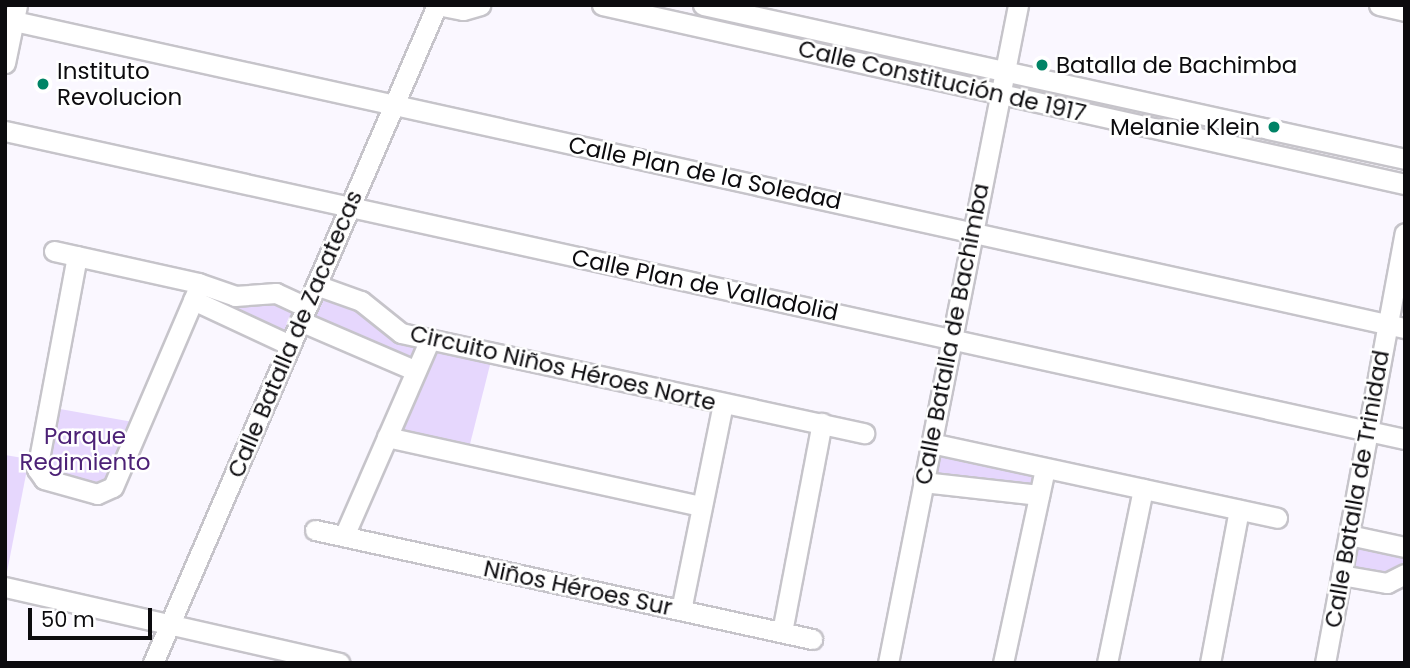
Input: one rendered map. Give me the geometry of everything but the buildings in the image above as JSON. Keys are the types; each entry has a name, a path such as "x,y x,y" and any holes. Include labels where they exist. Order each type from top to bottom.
{"street":[{"path":"437,5 463,10 480,5"},
{"name":"Calle Batalla de Zacatecas","path":"153,663 437,5"},
{"name":"Calle Constitución de 1917","path":"602,5 1405,184"},
{"name":"Calle Constitución de 1917","path":"703,5 1405,159"},
{"name":"Calle Batalla de Bachimba","path":"888,663 1018,5"},
{"path":"1379,5 1405,11"},
{"path":"5,63 12,15"},
{"name":"Calle Plan de la Soledad","path":"12,15 394,104 1396,326"},
{"name":"Calle Plan de Valladolid","path":"5,131 1405,439"},
{"name":"Calle Batalla de Trinidad","path":"1325,663 1368,431 1396,326 1405,233"},
{"path":"54,251 196,292 290,345"},
{"path":"77,256 38,475 97,494 107,493 196,292"},
{"name":"Circuito Niños Héroes Norte","path":"316,285 361,301 401,333 864,433"},
{"name":"Circuito Niños Héroes Norte","path":"196,292 235,296 276,293 303,314 416,371"},
{"path":"344,536 430,339"},
{"path":"681,610 723,404"},
{"path":"782,632 822,423"},
{"path":"387,437 702,506"},
{"path":"931,443 1277,518"},
{"path":"1003,663 1045,468"},
{"path":"923,482 1039,495"},
{"path":"1107,663 1143,489"},
{"path":"1210,663 1239,510"},
{"name":"Niños Héroes Sur","path":"315,530 812,639"},
{"path":"1349,535 1405,547"},
{"path":"1342,575 1387,583 1405,574"},
{"path":"5,587 339,663"}],"green space":[{"path":"200,284 306,307 316,285 430,339 416,371 302,317 288,339 193,300"},
{"path":"435,344 492,357 469,448 400,433"},
{"name":"Parque Regimiento","path":"60,409 133,422 105,488 45,475"},
{"path":"931,443 1045,468 1039,495 923,482"},
{"path":"5,455 29,459 7,572 5,572"},
{"path":"1359,541 1405,552 1405,584 1353,574"}],"place":[{"name":"Batalla de Bachimba","path":"1042,65"},
{"name":"Instituto Revolucion","path":"43,84"},
{"name":"Melanie Klein","path":"1274,127"}]}
